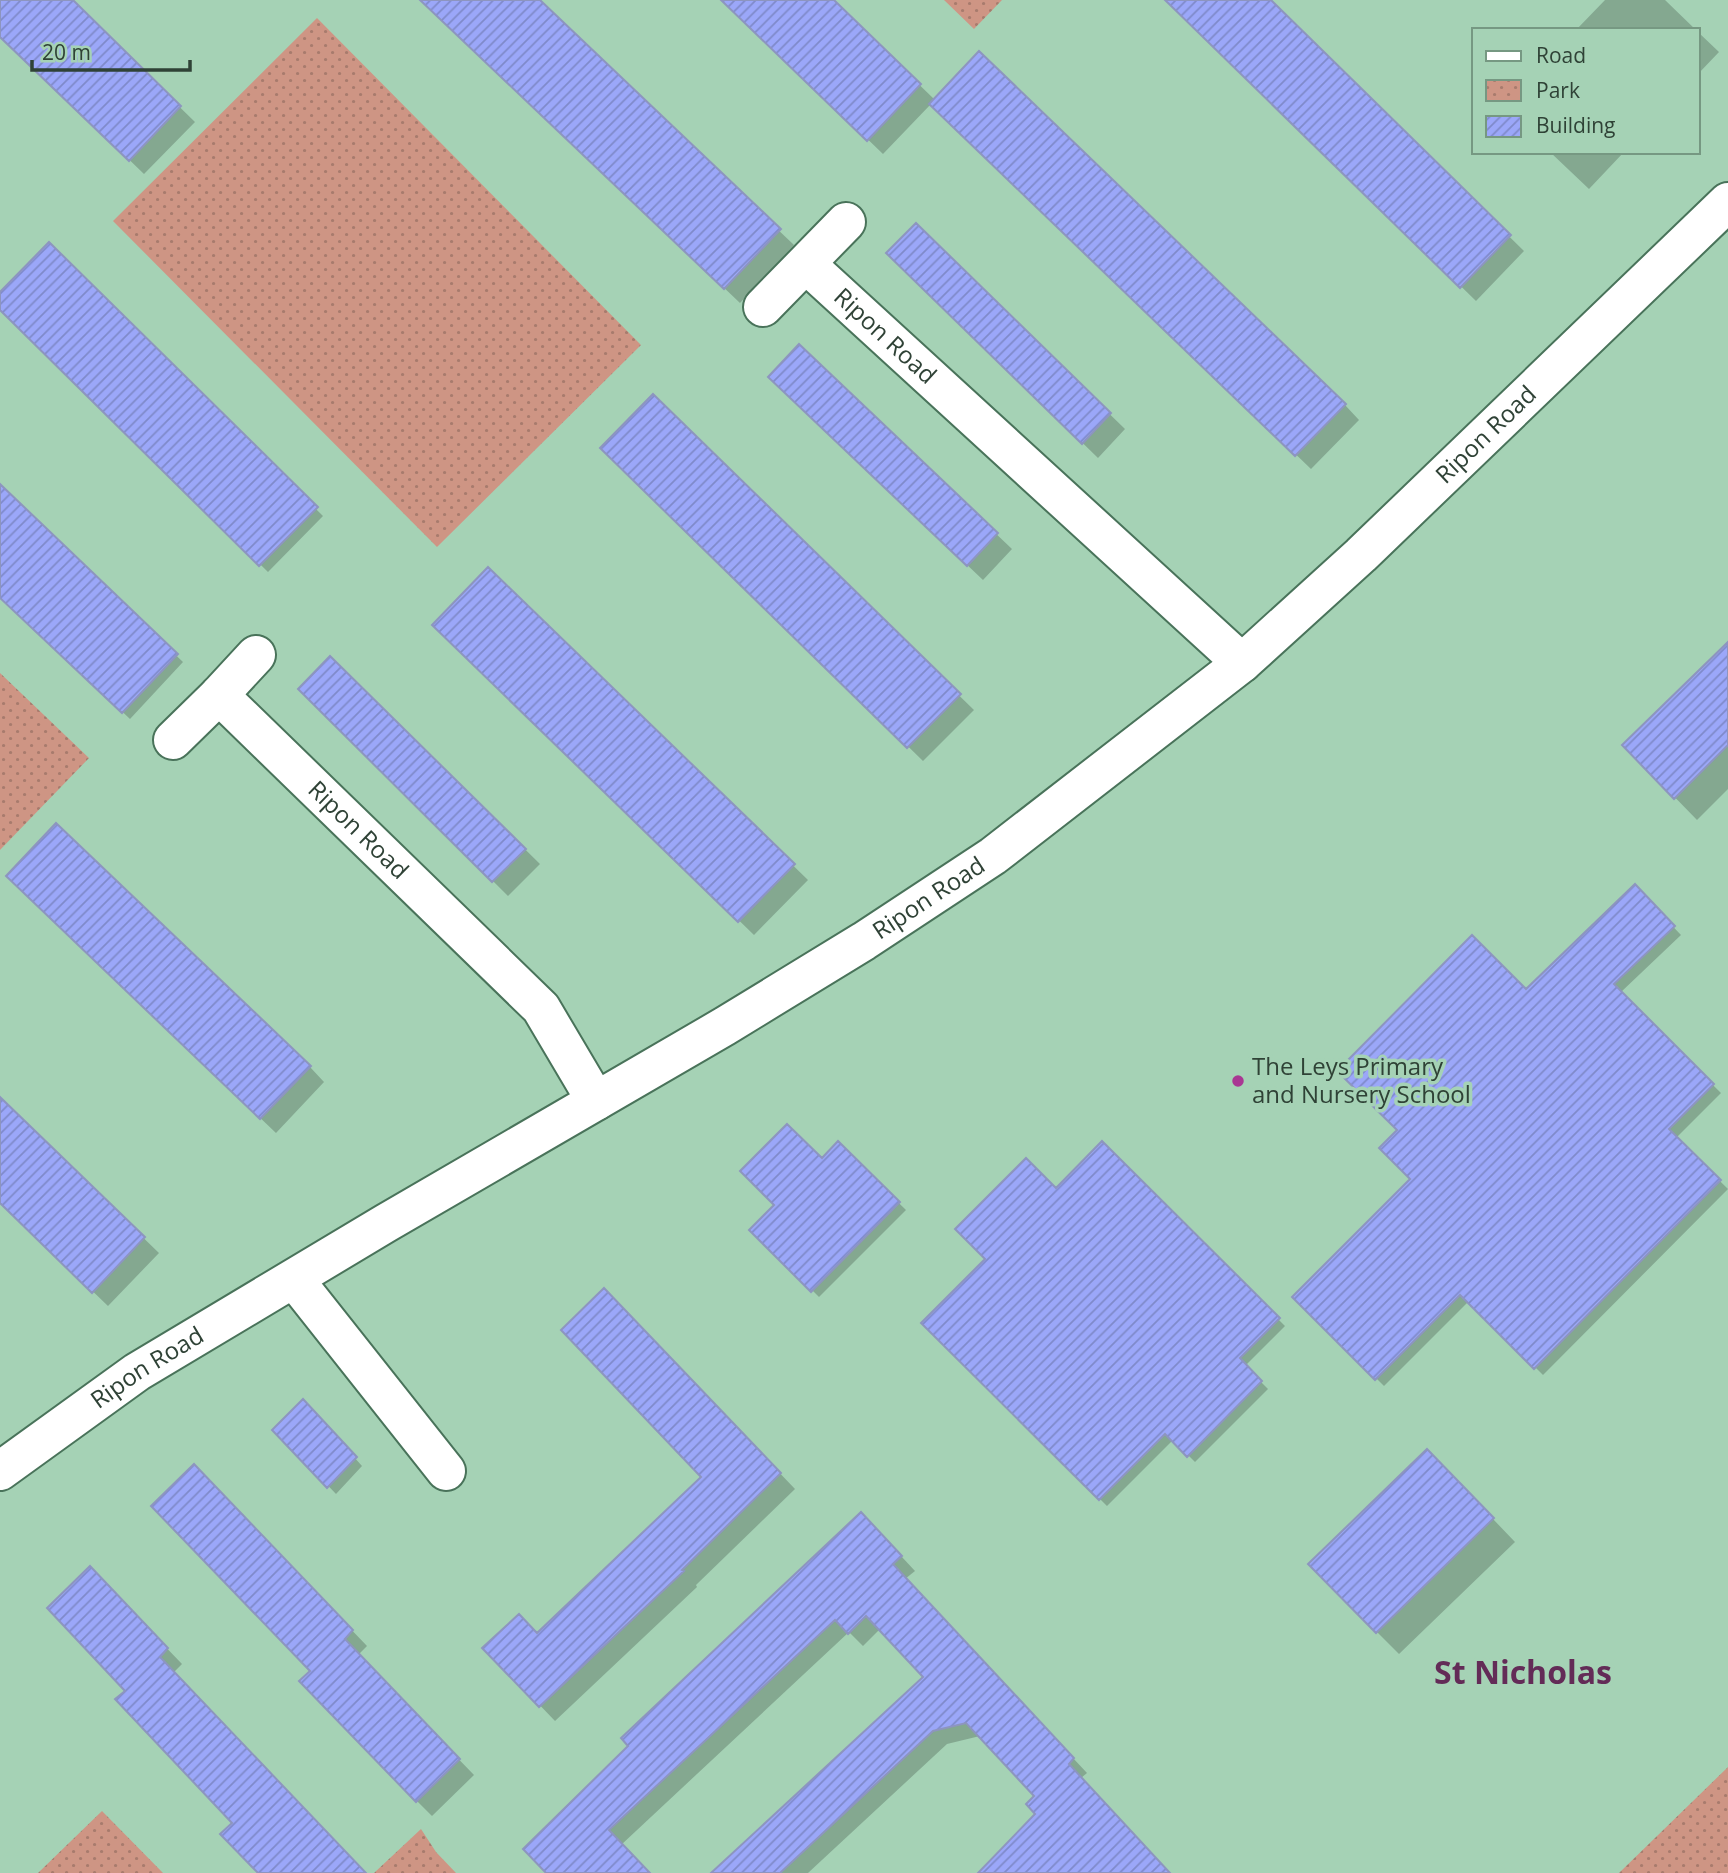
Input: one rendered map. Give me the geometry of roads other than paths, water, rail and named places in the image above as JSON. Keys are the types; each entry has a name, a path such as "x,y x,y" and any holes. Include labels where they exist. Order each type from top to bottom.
{"street":[{"name":"Ripon Road","path":"2,1465 137,1372 853,948 993,856 1242,663 1370,547 1728,202"},
{"path":"763,307 846,222"},
{"name":"Ripon Road","path":"806,264 1242,663"},
{"path":"173,740 256,655"},
{"name":"Ripon Road","path":"219,695 541,1008 596,1101"},
{"path":"294,1279 446,1471"}],"place":[{"name":"The Leys Primary and Nursery School","path":"1238,1081"}],"district":[{"name":"St Nicholas","path":"1523,1673"}]}
